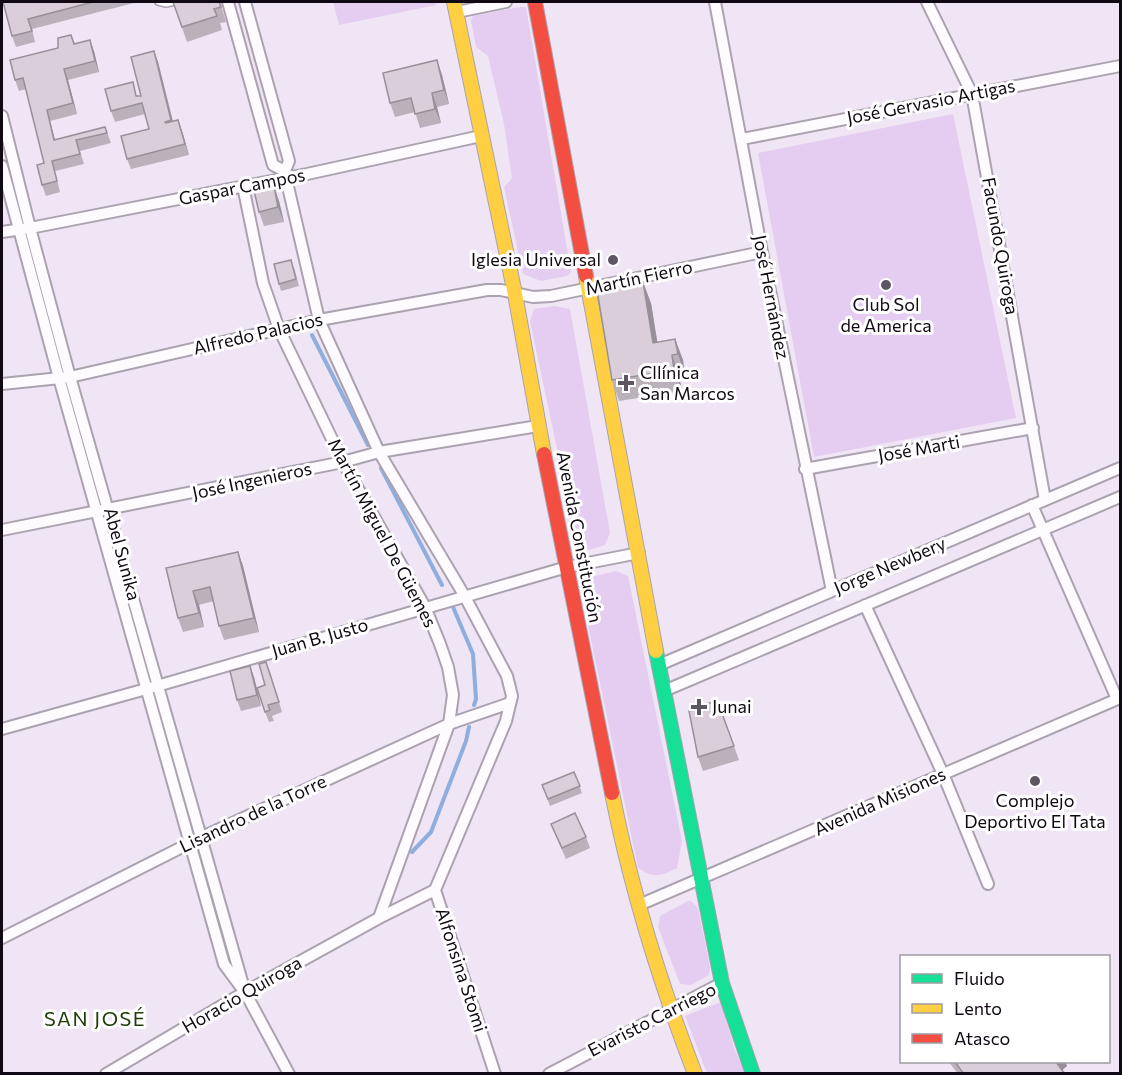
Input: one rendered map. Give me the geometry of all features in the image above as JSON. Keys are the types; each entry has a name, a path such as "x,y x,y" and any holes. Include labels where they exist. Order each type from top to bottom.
{"main road":[{"path":"535,2 659,665 722,983 753,1074"},
{"name":"Avenida Constitución","path":"456,7 515,294 538,426 623,850 670,1010 695,1074"}],"street":[{"name":"Martín Miguel De Güemes","path":"228,2 273,165 286,175"},
{"name":"Martín Miguel De Güemes","path":"246,2 289,161 286,175 319,320 379,452 464,595 507,676 512,696 506,721 435,890"},
{"path":"456,7 506,2"},
{"name":"José Hernández","path":"715,2 805,469 832,591"},
{"name":"Facundo Quiroga","path":"927,2 972,94 1045,500"},
{"name":"José Gervasio Artigas","path":"742,139 1120,66"},
{"name":"Abel Sunika","path":"2,116 70,377 110,510 188,843 224,964 245,992 289,1074"},
{"name":"Gaspar Campos","path":"2,232 243,186 286,175 481,136"},
{"name":"Abel Sunika","path":"2,166 58,378 97,512 202,837 245,992"},
{"name":"Martín Miguel De Güemes","path":"243,186 262,283 279,328 343,462 425,607 448,667 453,695 449,724 379,918"},
{"name":"Martín Fierro","path":"515,294 533,297 551,296 762,252"},
{"name":"Alfredo Palacios","path":"2,384 70,377 279,328 486,290 501,290 515,294"},
{"name":"José Ingenieros","path":"2,530 343,462 379,452 538,426"},
{"name":"José Marti","path":"805,469 1033,428"},
{"name":"Jorge Newbery","path":"659,665 1120,468"},
{"name":"Jorge Newbery","path":"664,691 1120,496"},
{"path":"1032,506 1119,699"},
{"name":"Juan B. Justo","path":"2,729 152,688 464,595 567,567 639,553"},
{"path":"865,604 943,774 988,884"},
{"name":"Avenida Misiones","path":"639,905 1119,699"},
{"name":"Lisandro de la Torre","path":"2,938 188,843 449,724 510,703"},
{"name":"Alfonsina Stomi","path":"379,918 435,890 495,1074"},
{"name":"Horacio Quiroga","path":"106,1074 121,1070 245,992 379,918"},
{"name":"Evaristo Carriego","path":"549,1074 722,983"}],"lane":[{"path":"158,2 166,4 176,2"}],"shaded area":[{"path":"333,2 435,2 436,5 339,25"},
{"path":"526,7 571,272 567,276 541,281 523,274 504,187 512,178 504,124 488,56 476,47 471,20 473,16"},
{"name":"Club Sol de America","path":"953,114 1016,418 814,457 758,153"},
{"path":"555,306 570,309 610,533 605,545 589,550 577,543 530,321 534,309"},
{"path":"616,571 628,576 682,841 677,868 658,875 649,874 638,868 580,586 586,578"},
{"path":"690,900 698,908 710,967 709,975 691,985 680,984 658,927 660,916"},
{"path":"721,1002 734,1048 745,1073 707,1073 685,1016"}],"building":[{"path":"3,2 93,2 28,19 32,31 12,36"},
{"path":"173,2 219,2 221,7 214,9 217,16 182,27"},
{"path":"71,35 74,44 90,40 95,61 64,69 73,103 47,110 54,140 105,127 107,133 76,140 80,154 52,161 57,181 42,185 37,165 44,163 23,78 15,80 10,60 58,48 58,38"},
{"path":"154,51 171,120 165,122 178,120 185,144 127,159 121,136 149,129 142,103 111,111 105,89 133,82 136,96 141,96 131,57"},
{"path":"437,60 444,90 432,93 435,109 415,114 411,98 390,103 383,73"},
{"path":"274,186 278,207 259,212 254,191"},
{"path":"291,260 296,279 279,284 274,264"},
{"path":"643,282 653,343 675,339 678,354 672,355 674,370 612,380 597,290"},
{"path":"238,552 254,618 219,626 210,587 193,591 199,613 178,618 166,568"},
{"path":"266,662 279,702 268,705 270,710 265,712 257,688 265,685 259,664"},
{"path":"250,666 257,695 237,700 230,671"},
{"path":"717,700 734,746 698,757 689,711"},
{"path":"574,772 580,786 548,799 542,785"},
{"path":"575,813 586,837 562,848 551,824"},
{"path":"956,1063 1057,1063 1065,1074 964,1074"}],"waterway":[{"path":"312,335 368,445"},
{"path":"381,468 442,585"},
{"path":"453,607 473,654 476,699 474,705"},
{"path":"412,852 431,832 466,741 469,727"}],"traffic: fast":[{"path":"656,651 722,983 753,1074"}],"traffic: slow":[{"path":"454,2 515,294 544,454"},
{"path":"586,276 656,651"},
{"path":"612,793 628,865 648,935 695,1074"}],"traffic: jam":[{"path":"535,2 586,276"},
{"path":"544,454 612,793"}],"place":[{"name":"Iglesia Universal","path":"613,260"},
{"name":"Club Sol de America","path":"886,285"},
{"name":"Cllínica San Marcos","path":"626,383"},
{"name":"Junai","path":"699,707"},
{"name":"Complejo Deportivo El Tata","path":"1035,781"}],"district":[{"name":"SAN JOSÉ","path":"95,1019"}]}
